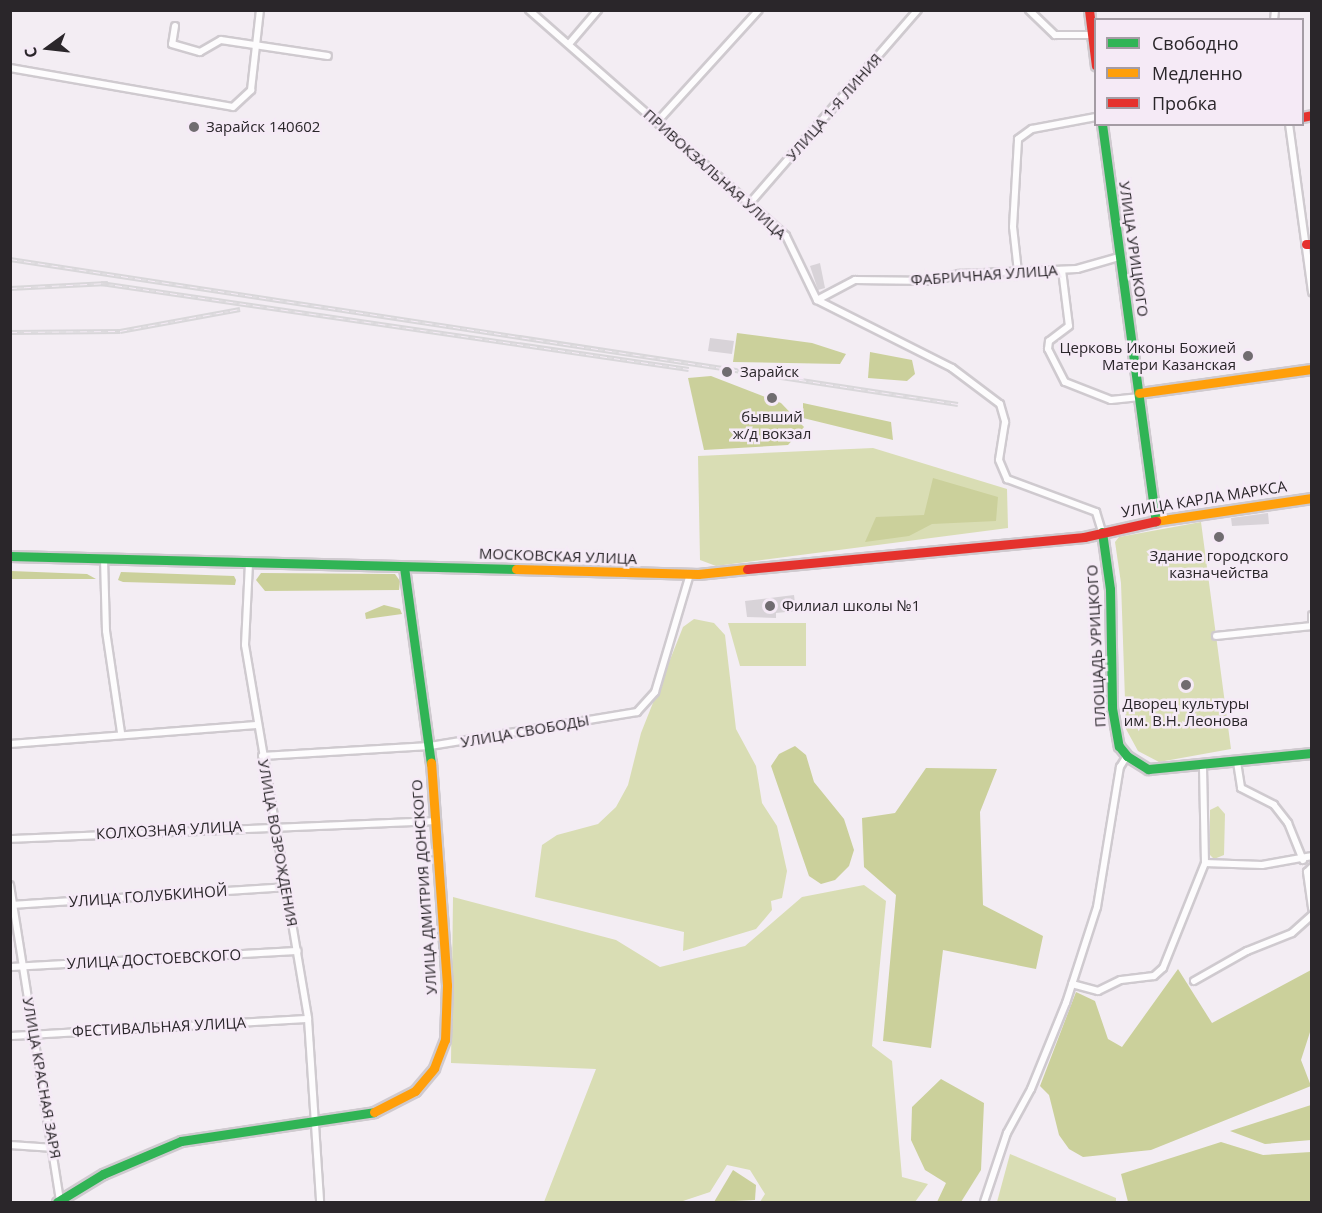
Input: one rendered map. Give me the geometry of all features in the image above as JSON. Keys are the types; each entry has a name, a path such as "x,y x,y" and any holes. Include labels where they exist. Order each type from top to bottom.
{"main road":[{"path":"1089,10 1094,35"},
{"name":"УЛИЦА УРИЦКОГО","path":"1102,126 1156,521"},
{"path":"1139,395 1311,369"},
{"name":"УЛИЦА КАРЛА МАРКСА","path":"1102,532 1156,521 1311,498"},
{"name":"МОСКОВСКАЯ УЛИЦА","path":"10,556 690,574 1084,537 1102,532"},
{"name":"ПЛОЩАДЬ УРИЦКОГО","path":"1102,532 1110,589 1112,708 1117,739 1127,756"},
{"name":"УЛИЦА ДМИТРИЯ ДОНСКОГО","path":"58,1201 103,1174 181,1141 316,1122 389,1108 426,1080 440,1055 447,985 430,746 404,567"},
{"path":"1127,756 1148,769 1311,753"}],"street":[{"path":"10,68 233,107 251,90 261,10"},
{"name":"ПРИВОКЗАЛЬНАЯ УЛИЦА","path":"529,10 750,203 791,242 817,300"},
{"path":"569,44 598,10"},
{"path":"657,122 759,10"},
{"name":"УЛИЦА 1-Я ЛИНИЯ","path":"750,203 918,10"},
{"path":"1029,10 1055,35 1094,35"},
{"path":"175,26 172,44 200,52 222,40 328,56"},
{"path":"1018,272 1012,227 1018,140 1032,129 1094,117"},
{"path":"1289,126 1309,244 1311,292"},
{"name":"ФАБРИЧНАЯ УЛИЦА","path":"817,300 842,284 855,280 933,282 960,274 1062,270 1119,257"},
{"path":"1062,270 1069,326 1049,341 1048,349 1065,382 1111,400 1139,395"},
{"path":"817,300 952,368 990,394 1003,410 999,460 1007,479 1096,512 1102,532"},
{"path":"104,559 106,631 121,734"},
{"name":"УЛИЦА ВОЗРОЖДЕНИЯ","path":"249,563 245,645 256,725 298,951 308,1018 320,1203"},
{"name":"УЛИЦА СВОБОДЫ","path":"262,756 430,746 521,733 646,707 655,692 690,574"},
{"path":"1216,636 1311,626 1311,615"},
{"path":"10,744 256,725"},
{"path":"984,1203 1007,1133 1031,1089 1072,984 1097,906 1120,767 1127,756"},
{"path":"1237,762 1241,788 1274,805 1288,823 1303,860"},
{"path":"1072,984 1098,991 1132,978 1154,976 1163,968 1205,863 1203,765"},
{"name":"КОЛХОЗНАЯ УЛИЦА","path":"10,838 273,825 435,821"},
{"path":"1205,863 1262,865 1303,860 1311,856"},
{"path":"1311,867 1307,872 1311,909"},
{"name":"УЛИЦА КРАСНАЯ ЗАРЯ","path":"10,885 54,1148 58,1201"},
{"name":"УЛИЦА ГОЛУБКИНОЙ","path":"12,905 285,887"},
{"path":"1194,981 1247,951 1292,933 1311,920 1311,915"},
{"name":"УЛИЦА ДОСТОЕВСКОГО","path":"10,967 298,951"},
{"name":"ФЕСТИВАЛЬНАЯ УЛИЦА","path":"10,1036 308,1018"},
{"path":"10,1144 54,1148"}],"green space":[{"path":"737,333 812,343 846,354 840,364 733,362"},
{"path":"870,352 912,360 915,374 907,381 868,378"},
{"path":"711,376 781,403 804,427 788,445 704,450 688,378"},
{"path":"803,403 891,422 893,440 803,418"},
{"path":"873,448 1007,489 1008,528 716,566 700,560 698,456"},
{"path":"933,478 998,497 996,521 932,524 909,536 865,542 876,517 924,515"},
{"path":"1201,522 1231,749 1159,762 1138,751 1126,729 1121,583 1115,542 1119,537"},
{"path":"11,571 87,574 96,579 11,579"},
{"path":"121,572 234,576 236,580 235,585 123,582 118,580"},
{"path":"261,573 395,574 400,581 399,590 265,591 256,580"},
{"path":"384,605 400,609 402,614 366,619 365,613"},
{"path":"694,619 714,623 725,635 736,729 756,766 762,803 777,826 787,871 782,898 771,901 772,910 756,929 683,951 684,932 535,897 542,845 557,835 598,824 616,807 628,785 641,733 683,627"},
{"path":"728,623 806,623 806,666 740,666"},
{"path":"795,746 806,755 814,782 844,819 854,850 849,866 835,880 821,884 809,876 771,766 779,754"},
{"path":"926,768 997,769 980,812 983,905 1043,936 1036,969 943,950 931,1048 883,1041 896,895 864,867 862,818 895,813"},
{"path":"1218,806 1225,814 1224,855 1214,859 1210,855 1210,810"},
{"path":"864,885 886,901 872,1046 892,1061 902,1177 928,1184 915,1202 760,1202 765,1194 750,1170 727,1165 710,1192 680,1202 544,1202 596,1069 451,1063 453,897 616,940 660,967 745,946 802,897"},
{"path":"1178,969 1212,1023 1311,970 1311,1029 1301,1060 1311,1086 1151,1150 1083,1157 1069,1149 1059,1135 1049,1095 1040,1086 1076,992 1095,1001 1108,1039 1122,1047"},
{"path":"941,1079 984,1103 981,1170 961,1202 937,1202 946,1183 925,1170 911,1140 912,1107"},
{"path":"1311,1105 1311,1140 1265,1144 1230,1131"},
{"path":"1221,1142 1263,1155 1311,1152 1311,1202 1128,1202 1121,1174"},
{"path":"1010,1154 1116,1198 1116,1202 997,1202"},
{"path":"733,1170 756,1185 755,1200 714,1202"}],"building":[{"path":"820,263 825,288 818,290 810,266"},
{"name":"Зарайск","path":"710,338 734,341 732,354 708,351"},
{"path":"1268,513 1269,524 1232,526 1231,518"},
{"name":"Филиал школы №1","path":"794,595 796,611 776,613 776,618 747,617 745,601"}],"railway":[{"path":"10,259 958,404"},
{"path":"101,283 689,369"},
{"path":"10,288 108,283"},
{"path":"10,332 120,331 240,309"}],"traffic: fast":[{"path":"1102,126 1156,521"},
{"path":"1102,532 1110,589 1112,708 1119,746 1127,756 1148,769 1312,753"},
{"path":"10,556 516,569"},
{"path":"404,567 431,763"},
{"path":"57,1202 103,1174 181,1141 374,1112"}],"traffic: slow":[{"path":"1139,393 1312,369"},
{"path":"1156,521 1312,498"},
{"path":"516,569 698,574 747,569"},
{"path":"374,1112 415,1091 434,1068 445,1040 447,985 431,763"}],"traffic: jam":[{"path":"1089,10 1094,50"},
{"path":"1304,117 1312,115"},
{"path":"1306,244 1312,244"},
{"path":"747,569 1084,537 1156,521"}],"place":[{"name":"Зарайск 140602","path":"194,127"},
{"name":"Церковь Иконы Божией Матери Казанская","path":"1248,356"},
{"name":"Зарайск","path":"727,372"},
{"name":"бывший ж/д вокзал","path":"772,398"},
{"name":"Здание городского казначейства","path":"1219,537"},
{"name":"Филиал школы №1","path":"770,606"},
{"name":"Дворец культуры им. В.Н. Леонова","path":"1186,685"}]}
